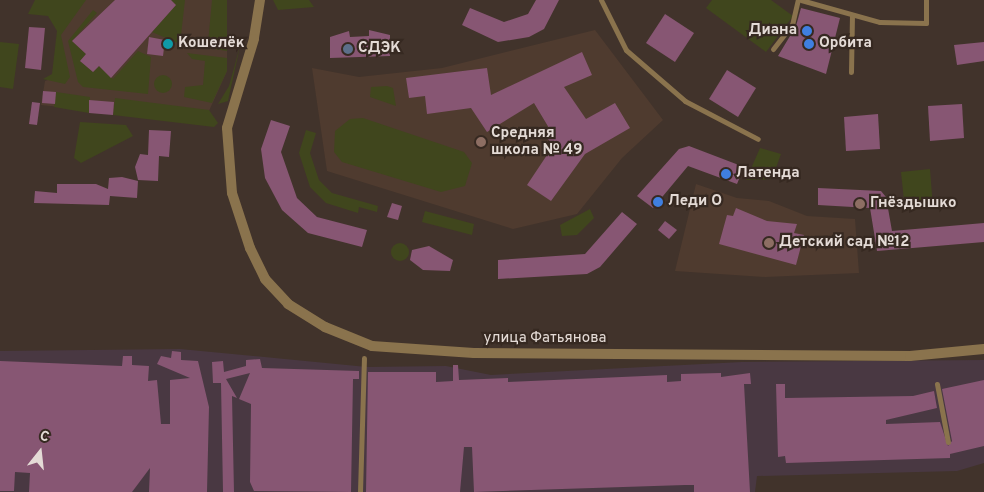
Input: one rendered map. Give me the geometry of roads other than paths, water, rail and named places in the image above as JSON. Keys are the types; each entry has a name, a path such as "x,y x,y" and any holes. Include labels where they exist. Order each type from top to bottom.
{"street":[{"name":"улица Фатьянова","path":"260,0 254,39 230,111 226,148 232,193 250,248 266,279 299,311 372,346 538,355 730,352 910,356 984,349"}],"lane":[{"path":"601,0 626,50 685,101 758,139"},
{"path":"774,49 792,25 800,0 880,22 926,23 926,0"},
{"path":"852,15 852,72"},
{"path":"360,492 364,358"},
{"path":"937,384 948,442"}],"place":[{"name":"Диана","path":"807,31"},
{"name":"Кошелёк","path":"168,44"},
{"name":"Орбита","path":"809,44"},
{"name":"СДЭК","path":"348,49"},
{"name":"Средняя школа № 49","path":"481,142"},
{"name":"Латенда","path":"726,174"},
{"name":"Леди О","path":"658,202"},
{"name":"Гнёздышко","path":"860,204"},
{"name":"Детский сад №12","path":"769,243"}]}
